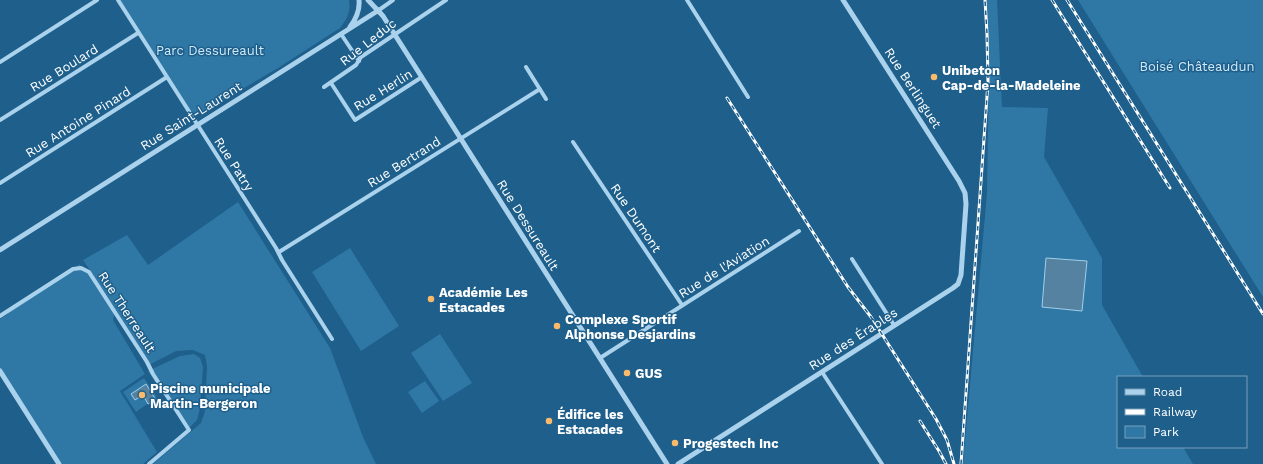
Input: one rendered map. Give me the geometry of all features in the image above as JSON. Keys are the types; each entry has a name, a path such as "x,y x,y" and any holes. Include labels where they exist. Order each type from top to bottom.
{"street":[{"path":"0,62 97,0"},
{"name":"Rue Patry","path":"118,0 166,78 279,252 332,339"},
{"path":"346,30 356,16 359,8 359,0"},
{"name":"Rue Dessureault","path":"368,0 378,10 422,77 667,464"},
{"name":"Rue Saint-Laurent","path":"0,250 393,0"},
{"name":"Rue Leduc","path":"324,88 356,65 362,57 446,0"},
{"path":"687,0 748,96"},
{"name":"Rue Berlinguet","path":"843,0 963,188"},
{"name":"Rue Boulard","path":"0,120 138,33"},
{"path":"341,34 359,61"},
{"path":"526,67 546,99"},
{"name":"Rue Herlin","path":"331,83 355,120 422,77"},
{"name":"Rue Antoine Pinard","path":"0,183 166,78"},
{"name":"Rue Bertrand","path":"279,252 540,89"},
{"name":"Rue Dumont","path":"573,142 682,305"},
{"name":"Rue des Érables","path":"678,464 954,288 958,284 962,267 966,204 966,196 963,188"},
{"name":"Rue de l'Aviation","path":"600,358 799,231"},
{"path":"852,259 894,325"},
{"name":"Rue Therreault","path":"0,316 73,269 78,268 86,270 91,274 189,430 149,464"},
{"path":"0,371 59,464"},
{"path":"822,372 882,464"}],"green space":[{"name":"Parc Dessureault","path":"118,0 349,0 349,12 340,28 278,68 193,118"},
{"path":"984,0 997,0 1002,107 1048,108 1044,157 1102,258 1102,305 1142,376 1117,376 1117,448 1184,448 1193,464 963,464 987,193 989,72 988,37"},
{"name":"Boisé Châteaudun","path":"1078,0 1263,0 1263,297"},
{"path":"238,202 330,348 363,437 376,464 153,464 201,423 205,411 207,366 205,355 193,350 176,351 147,366 115,312 113,320 145,374 120,391 157,452 143,464 59,464 0,370 0,319 8,314 7,311 80,264 81,270 94,276 83,260 127,235 148,265"},
{"path":"350,248 399,326 361,351 312,272"},
{"path":"440,334 472,383 443,401 411,353"},
{"path":"194,354 200,358 203,367 200,409 197,420 187,430 148,371 180,356"},
{"path":"144,378 157,397 136,412 123,392"},
{"path":"425,381 439,401 422,413 408,392"}],"shaded area":[{"path":"1046,258 1087,261 1082,311 1042,307"},
{"name":"Piscine municipale Martin-Bergeron","path":"146,384 156,400 148,404 143,395 135,400 131,394"}],"railway":[{"path":"961,464 988,82 985,0"},
{"path":"1052,0 1170,188"},
{"path":"1067,0 1263,314"},
{"path":"727,98 848,287 871,317 936,419 947,440 954,464"},
{"path":"920,421 946,464"}],"place":[{"name":"Unibeton Cap-de-la-Madeleine","path":"934,77"},
{"name":"Académie Les Estacades","path":"431,299"},
{"name":"Complexe Sportif Alphonse Desjardins","path":"557,326"},
{"name":"GUS","path":"627,373"},
{"name":"Piscine municipale Martin-Bergeron","path":"142,395"},
{"name":"Édifice les Estacades","path":"549,421"},
{"name":"Progestech Inc","path":"675,443"}]}
